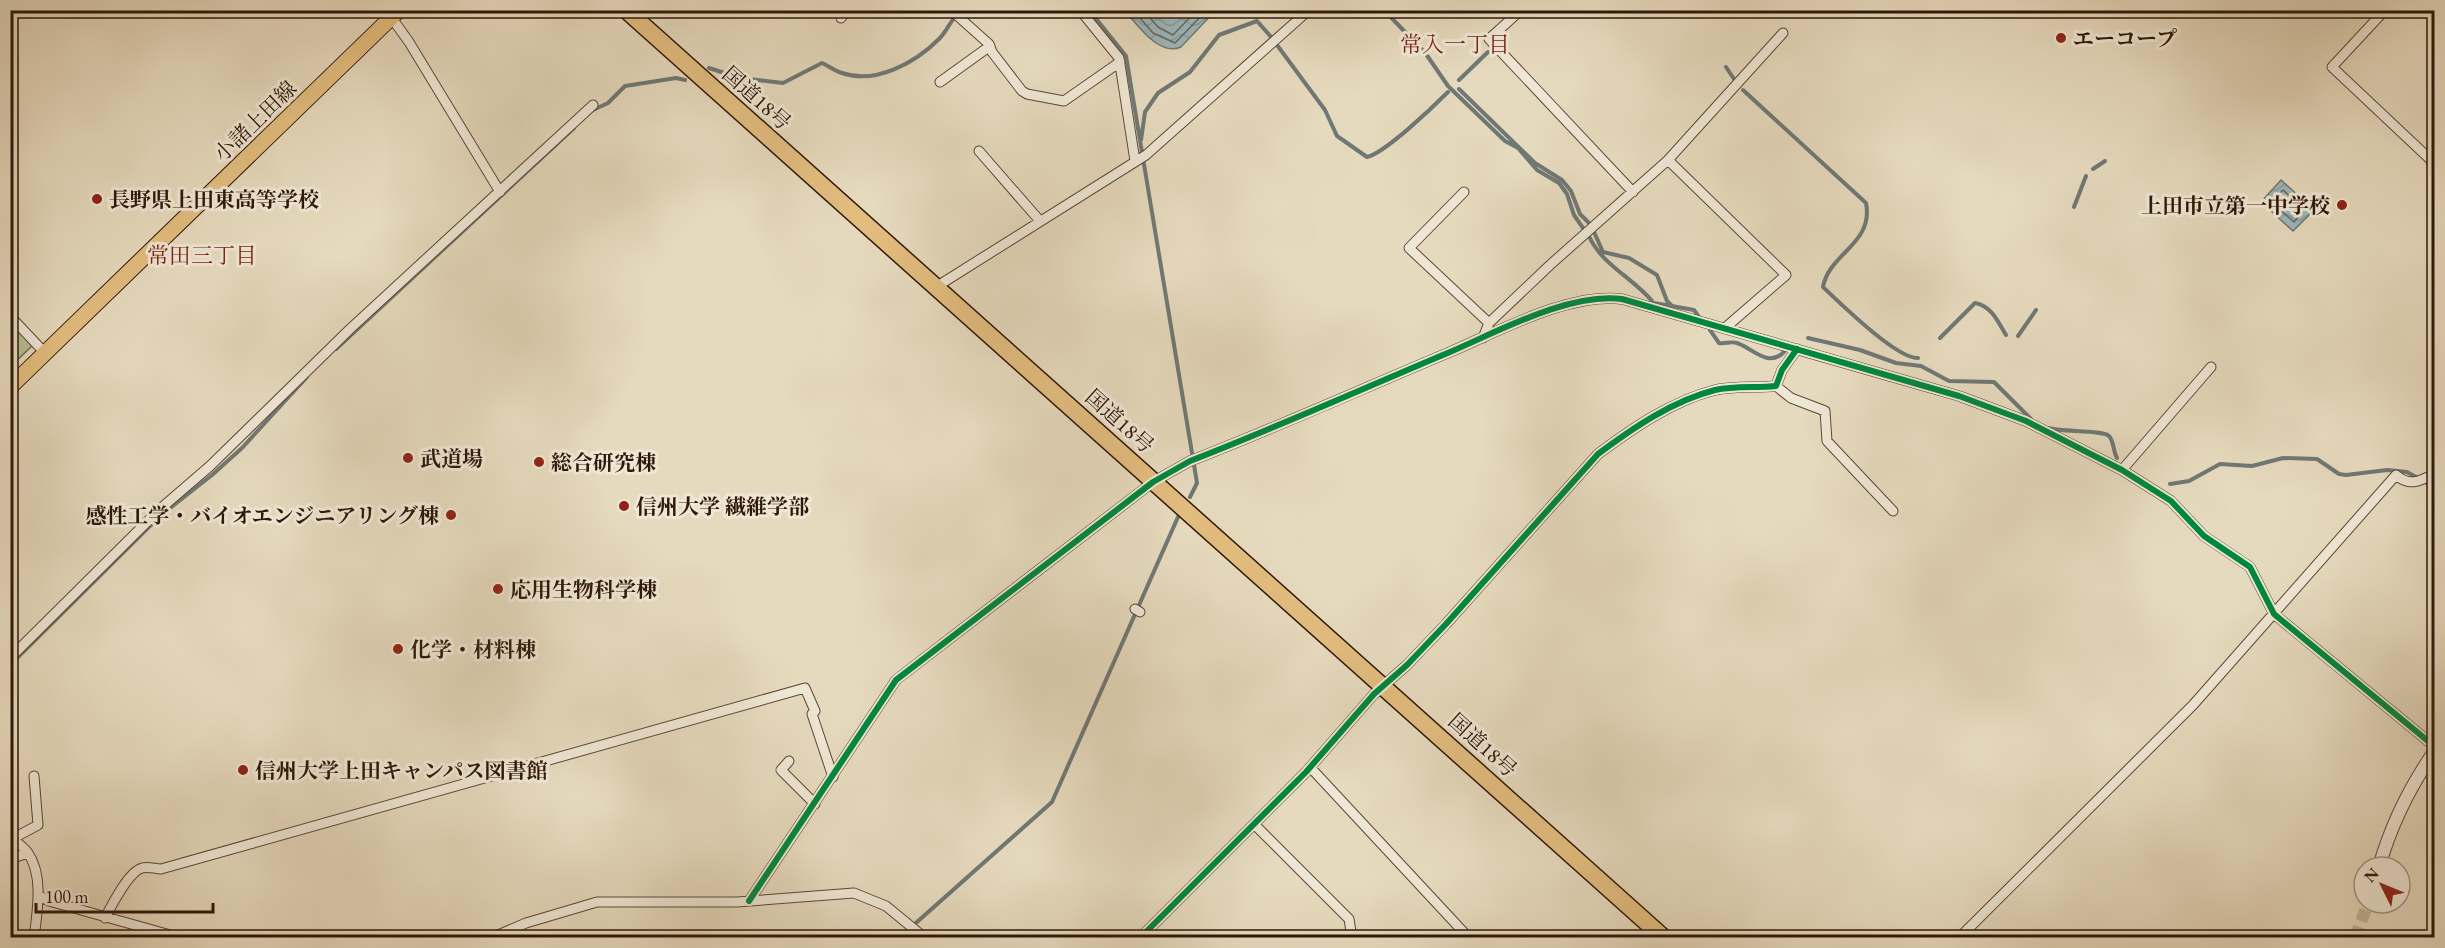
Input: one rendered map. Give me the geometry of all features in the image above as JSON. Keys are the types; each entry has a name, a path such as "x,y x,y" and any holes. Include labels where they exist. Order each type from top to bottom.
{"highway":[{"name":"国道18号","path":"626,10 1664,938"}],"main road":[{"name":"小諸上田線","path":"10,387 392,13"}],"street":[{"path":"1080,10 1114,50 1120,62 1140,158"},
{"path":"936,287 1140,158 1309,10"},
{"path":"2385,10 2332,67 2434,163"},
{"path":"1517,12 1489,39 1633,192"},
{"path":"392,13 500,192"},
{"path":"955,14 990,46 1022,92 1062,101 1120,62"},
{"path":"1483,338 1489,323 1550,265 1668,160 1783,33"},
{"path":"940,82 990,46"},
{"path":"10,658 159,510 210,466 350,329 564,135 593,105"},
{"path":"979,151 1040,221"},
{"path":"1668,160 1786,275 1725,328"},
{"path":"1464,192 1409,248 1489,323"},
{"path":"750,901 902,674 1154,482 1193,460 1483,338 1566,304 1603,297 1623,299 1959,396 2026,421 2121,470 2171,501 2204,536 2250,567 2274,614 2434,746"},
{"path":"10,316 45,353"},
{"path":"1776,387 1782,370 1797,350"},
{"path":"2121,470 2211,367"},
{"path":"1140,938 1310,767 1383,685 1407,665 1446,624 1598,454 1670,408 1717,390 1776,387 1791,398 1825,411 1827,441 1893,511"},
{"path":"1959,938 2193,705 2397,475 2405,483 2417,483 2434,474"},
{"path":"105,918 116,896 138,869 161,868 805,688 815,711 812,714 833,777"},
{"path":"2383,855 2390,831 2405,799 2434,752"},
{"path":"789,760 781,770 815,804"},
{"path":"1310,767 1469,938"},
{"path":"34,776 38,825 11,838 28,853 33,864 38,896 34,938"},
{"path":"1254,824 1349,919 1352,938"},
{"path":"10,859 28,853"},
{"path":"491,938 526,923 597,902 750,901 854,893 886,906 906,920 925,938"},
{"path":"38,896 105,918 181,938"},
{"path":"10,937 17,938"}],"green space":[{"path":"11,321 33,345 11,366"}],"water":[{"path":"1125,11 1215,11 1181,47 1173,49 1149,38"},
{"path":"2281,180 2314,210 2293,231 2261,202"}],"waterway":[{"path":"709,68 740,78 783,83 822,63 839,72 855,76 882,74 907,63 930,48 962,10"},
{"path":"1089,10 1126,56 1197,483 1190,497"},
{"path":"1384,10 1426,54 1448,86 1505,141 1518,148 1537,170 1559,183 1567,194 1574,215 1583,228"},
{"path":"1141,140 1145,112 1158,93 1190,72 1219,35 1257,21 1272,38"},
{"path":"1277,45 1325,110 1337,136 1367,157 1397,139 1448,92"},
{"path":"1459,80 1488,52"},
{"path":"1726,67 1736,82"},
{"path":"593,110 608,103 625,86 676,78 685,80"},
{"path":"1459,89 1535,163 1562,180 1571,191 1580,214 1588,222"},
{"path":"1743,90 1866,203 1867,217 1864,229 1833,265 1823,287 1883,340 1897,350 1918,358"},
{"path":"336,349 574,128"},
{"path":"2093,169 2105,161"},
{"path":"2074,207 2086,176"},
{"path":"1594,232 1603,252 1629,258 1657,275 1667,301 1672,306 1694,310 1699,317"},
{"path":"1589,236 1601,255 1652,301"},
{"path":"1653,303 1673,306"},
{"path":"1940,338 1975,303 1990,311 2006,335"},
{"path":"2018,336 2036,310"},
{"path":"1710,330 1719,343 1737,343 1767,358 1784,352"},
{"path":"1808,338 1860,350 1896,363 1921,366 1949,381 1994,382 2031,419"},
{"path":"10,665 160,516 242,448 307,377"},
{"path":"2048,428 2105,434 2111,438 2117,458"},
{"path":"2170,484 2189,481 2220,464 2252,466 2283,458 2317,459 2339,474 2346,475 2387,470 2407,472 2434,487"},
{"path":"899,938 1052,802 1178,517"}],"tunnel":[{"path":"2355,938 2364,915"}],"cycle path":[{"path":"749,901 896,680 1153,482 1190,461 1512,324 1558,307 1602,298 1622,299 1959,396 2026,421 2122,470 2171,501 2204,536 2250,567 2274,614 2434,746"},
{"path":"1140,938 1306,772 1374,694 1407,665 1446,624 1598,454 1654,416 1699,395 1722,389 1776,386 1782,370 1797,349"}],"place":[{"name":"エーコープ","path":"2061,38"},
{"name":"長野県上田東高等学校","path":"97,199"},
{"name":"上田市立第一中学校","path":"2342,205"},
{"name":"武道場","path":"408,458"},
{"name":"総合研究棟","path":"539,462"},
{"name":"信州大学 繊維学部","path":"624,506"},
{"name":"感性工学・バイオエンジニアリング棟","path":"451,515"},
{"name":"応用生物科学棟","path":"498,589"},
{"name":"化学・材料棟","path":"398,649"},
{"name":"信州大学上田キャンパス図書館","path":"243,770"}],"district":[{"name":"常入一丁目","path":"1455,44"},
{"name":"常田三丁目","path":"202,255"}]}
